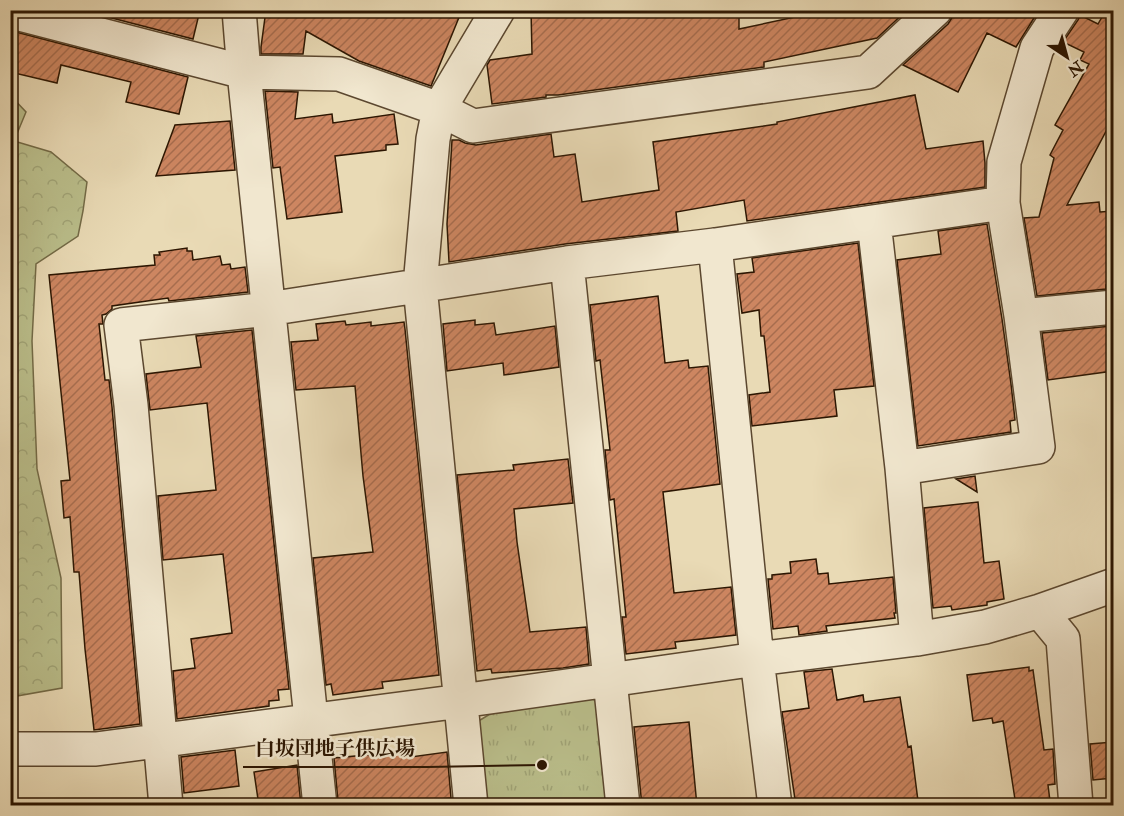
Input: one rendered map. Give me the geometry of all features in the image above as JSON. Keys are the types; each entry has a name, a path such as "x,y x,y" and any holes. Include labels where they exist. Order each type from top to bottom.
{"street":[{"path":"239,10 320,806"},
{"path":"471,806 420,286 433,140 439,109 498,10"},
{"path":"15,12 244,72 339,74 439,109 473,126 868,72 935,10"},
{"path":"902,468 1038,447 1003,203 1004,162 1037,48 1062,10"},
{"path":"166,806 131,405 121,326 268,309 567,264 1003,203"},
{"path":"874,222 902,468 917,639"},
{"path":"715,245 775,806"},
{"path":"567,264 623,806"},
{"path":"1021,316 1113,307"},
{"path":"10,749 96,749 917,639 985,627 1113,585"},
{"path":"1040,610 1064,639 1076,806"}],"green space":[{"path":"10,95 26,112 14,141 51,152 87,182 78,236 36,264 32,341 37,469 61,578 62,688 11,697"},
{"path":"593,698 601,708 610,805 482,805 472,725 490,714"}],"building":[{"path":"81,10 200,10 193,39"},
{"path":"266,10 462,10 431,86 359,61 306,31 303,54 261,54"},
{"path":"531,10 739,10 739,29 828,10 907,10 877,38 764,62 764,67 492,104 487,65 490,60 532,54"},
{"path":"953,10 1039,10 1016,47 987,33 958,92 903,65 948,24 953,16"},
{"path":"1106,10 1113,10 1113,118 1067,205 1099,202 1100,212 1113,211 1113,272 1108,272 1110,285 1106,285 1106,289 1037,296 1024,218 1039,217 1054,158 1050,155 1063,130 1055,125 1089,64 1080,60 1084,52 1063,42 1080,15 1098,24"},
{"path":"16,32 188,77 179,114 126,102 131,82 61,65 57,83 10,72 10,55"},
{"path":"265,91 298,92 295,119 332,114 333,123 394,114 398,144 386,145 386,150 335,156 342,212 287,219 280,167 273,168"},
{"path":"915,95 926,149 983,141 985,187 747,221 744,200 676,212 678,231 565,244 449,262 447,224 452,140 476,145 551,134 554,157 575,154 582,202 659,190 653,142 777,124 777,122"},
{"path":"230,121 235,170 156,176 175,125"},
{"path":"987,224 1015,420 1010,421 1011,432 918,446 897,260 941,254 938,231"},
{"path":"858,243 874,386 834,390 837,416 752,426 749,395 770,392 759,310 742,313 737,274 754,272 752,258"},
{"path":"187,248 187,251 192,251 193,260 220,256 222,265 230,264 231,269 245,267 248,292 169,301 168,298 112,306 112,309 102,315 103,324 99,324 105,380 109,380 112,407 140,724 94,730 79,572 74,572 70,517 64,518 61,481 70,480 49,275 155,265 154,255 160,255 159,252"},
{"path":"658,296 665,363 688,360 689,368 708,366 720,484 663,492 674,593 731,587 736,635 675,642 676,648 626,654 622,617 626,617 614,499 610,500 605,450 610,450 600,360 596,361 590,305"},
{"path":"475,320 475,325 494,323 496,335 555,326 559,367 504,375 503,363 447,371 443,324"},
{"path":"345,321 346,325 371,322 371,326 404,322 439,675 382,682 383,688 333,695 331,684 326,685 313,558 373,552 355,386 296,390 291,342 318,340 316,324"},
{"path":"1111,326 1113,371 1048,380 1042,333"},
{"path":"252,330 289,689 278,690 279,700 269,701 269,706 177,719 173,671 195,668 191,639 232,633 223,554 163,560 158,496 216,490 207,403 150,410 146,374 201,367 196,336"},
{"path":"568,459 573,503 514,509 517,542 530,632 586,627 589,664 492,673 491,669 477,671 457,475 514,470 513,465"},
{"path":"975,476 977,492 956,479"},
{"path":"978,502 984,563 999,561 1004,599 987,602 987,605 952,610 951,606 933,608 924,508"},
{"path":"816,559 818,574 828,573 829,584 893,577 895,618 826,626 827,631 799,635 798,626 773,629 768,579 772,579 772,575 791,573 790,562"},
{"path":"1029,667 1029,671 1033,670 1044,750 1053,749 1055,784 1048,785 1050,801 1016,806 1003,721 993,723 992,718 973,721 967,675"},
{"path":"832,669 837,700 863,695 864,702 900,697 908,747 911,746 918,801 890,806 796,806 782,712 809,708 804,672"},
{"path":"689,722 697,806 642,806 634,727"},
{"path":"1113,742 1113,778 1093,780 1090,744"},
{"path":"235,750 239,786 184,793 181,757"},
{"path":"410,751 411,757 447,752 451,798 386,806 359,806 358,799 338,801 334,758"},
{"path":"297,765 301,806 259,806 254,772"}],"place":[{"name":"白坂団地子供広場","path":"542,765"}]}
